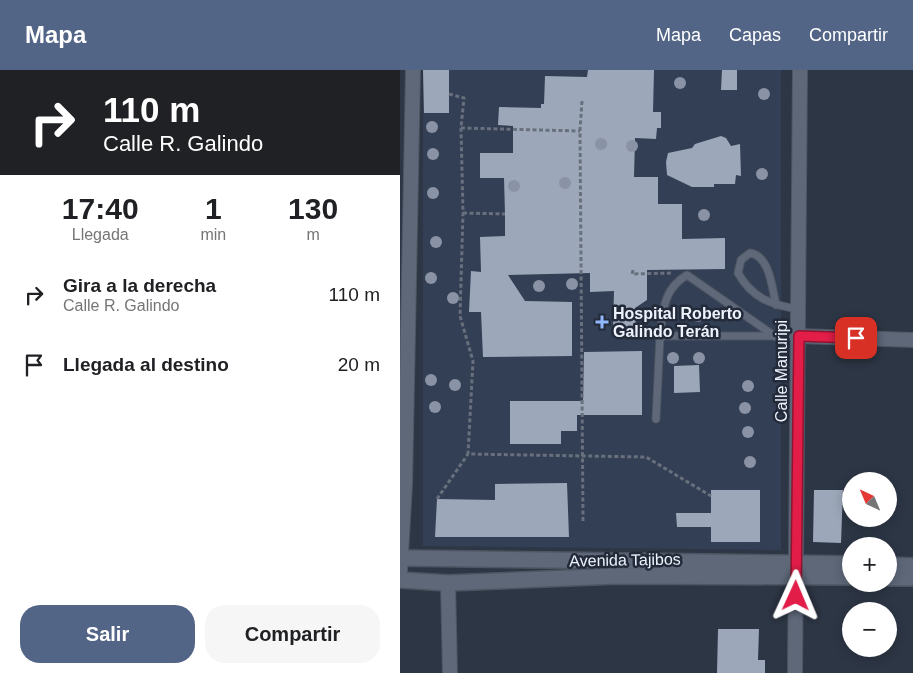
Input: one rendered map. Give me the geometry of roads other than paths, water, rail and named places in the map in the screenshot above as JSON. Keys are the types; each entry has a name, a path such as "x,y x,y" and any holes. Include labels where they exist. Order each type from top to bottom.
{"main road":[{"name":"Avenida Tajibos","path":"401,562 664,563 797,570 842,576"},
{"name":"Avenida Tajibos","path":"400,580 448,583 797,570 842,565"},
{"path":"897,565 913,566"},
{"path":"897,578 913,578"}],"street":[{"path":"401,562 405,218 413,70"},
{"name":"Calle Manuripi","path":"795,673 800,70"},
{"path":"799,336 913,340"},
{"path":"448,583 450,673"}],"lane":[{"path":"776,305 763,260 757,254 750,253 741,260 738,273 747,289 776,305 799,309"},
{"path":"656,419 660,336 664,301 677,281 687,274 776,337"},
{"path":"660,336 799,336"}],"place":[{"name":"Hospital Roberto Galindo Terán","path":"602,322"}]}
